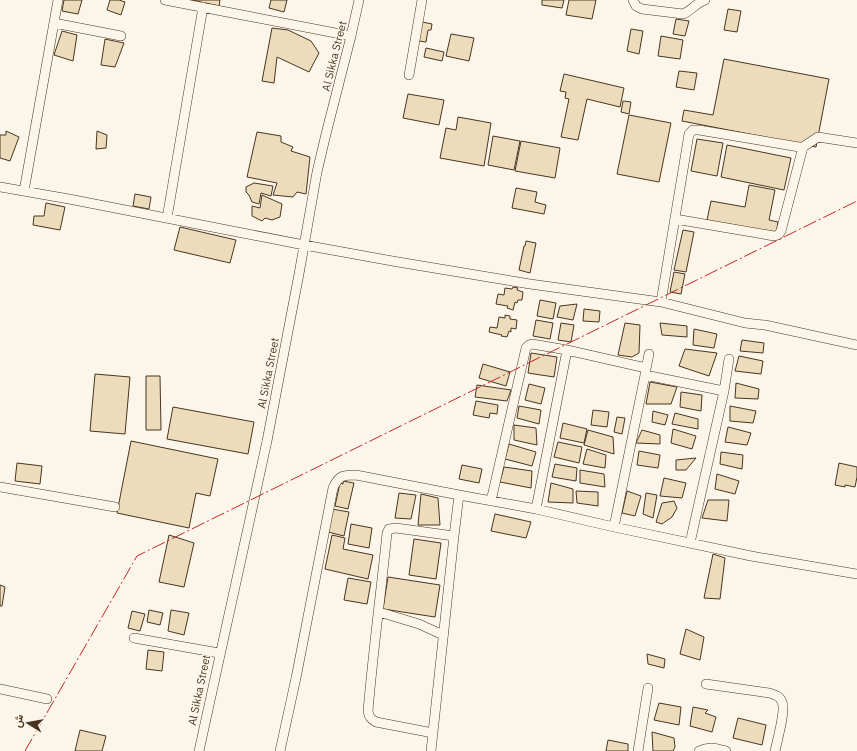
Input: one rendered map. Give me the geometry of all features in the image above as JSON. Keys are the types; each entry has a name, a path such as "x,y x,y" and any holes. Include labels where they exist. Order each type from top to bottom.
{"street":[{"path":"24,191 58,0"},
{"path":"165,0 352,36"},
{"name":"Al Sikka Street","path":"199,751 219,654 267,441 319,165 352,36 359,0"},
{"path":"408,75 422,0"},
{"path":"633,0 636,6 642,8 683,14 705,0"},
{"path":"167,218 203,7"},
{"path":"54,23 121,36"},
{"path":"661,302 689,134 694,130 699,130 799,147 803,147 818,137 857,144"},
{"path":"675,219 774,236 778,235 781,231 803,147"},
{"path":"0,187 398,262 530,284 661,302 745,323 765,325 857,345"},
{"path":"491,501 526,348 529,345 532,344 567,350 646,372 724,390"},
{"path":"536,509 567,350"},
{"path":"614,527 649,354"},
{"path":"690,543 724,390 729,359"},
{"path":"280,751 296,678 333,488 337,479 344,475 356,475 459,496 536,509 751,556 857,574"},
{"path":"0,487 115,508"},
{"path":"431,751 459,496"},
{"path":"433,733 376,722 369,716 368,711 386,533 389,529 396,528 454,536"},
{"path":"379,612 419,624 443,635"},
{"path":"134,638 219,654"},
{"path":"706,684 770,693 779,697 783,703 783,713 775,751"},
{"path":"638,751 648,688"},
{"path":"0,689 47,699"},
{"path":"699,751 706,748 713,748 726,751"}],"building":[{"path":"64,0 82,0 78,14 62,11"},
{"path":"110,0 125,2 121,15 107,10"},
{"path":"192,0 220,0 219,6"},
{"path":"271,0 287,0 284,12 269,8"},
{"path":"542,0 564,0 562,8 542,5"},
{"path":"569,0 596,0 592,19 566,15"},
{"path":"728,9 741,11 737,32 724,30"},
{"path":"676,19 689,21 685,36 673,34"},
{"path":"422,22 432,24 431,30 428,30 426,42 419,41"},
{"path":"272,28 288,30 311,41 319,53 309,72 277,57 274,83 262,81"},
{"path":"631,29 643,31 639,54 627,51"},
{"path":"62,31 77,35 73,61 54,55"},
{"path":"451,34 474,38 469,61 446,56"},
{"path":"661,36 683,40 680,59 658,56"},
{"path":"105,39 124,43 115,67 101,65"},
{"path":"426,48 444,52 442,61 424,57"},
{"path":"724,59 829,79 816,147 682,121 684,110 713,115"},
{"path":"679,71 697,73 694,90 676,87"},
{"path":"564,74 624,88 620,107 587,99 578,140 561,137 569,99 565,98 566,92 560,91"},
{"path":"408,94 444,100 439,125 403,118"},
{"path":"623,101 631,102 629,114 621,112"},
{"path":"629,115 671,123 659,182 617,174"},
{"path":"458,117 491,123 484,166 440,158 446,128 456,130"},
{"path":"6,131 19,137 10,161 0,158 0,135 6,135"},
{"path":"97,131 107,135 106,148 96,149"},
{"path":"257,132 281,136 281,142 293,147 291,151 310,157 306,194 297,192 293,197 273,195 277,183 247,177"},
{"path":"493,136 520,141 514,170 488,165"},
{"path":"697,139 723,143 717,176 691,171"},
{"path":"521,141 560,148 555,178 515,171"},
{"path":"727,145 791,158 784,190 721,177"},
{"path":"254,183 273,186 271,196 261,193 259,204 252,202 246,192 246,187"},
{"path":"749,185 775,190 769,220 778,222 776,234 707,220 711,201 745,207"},
{"path":"516,188 537,192 535,202 546,205 544,214 512,208"},
{"path":"135,194 151,197 149,209 133,206"},
{"path":"262,195 282,204 280,217 272,220 265,218 262,221 252,216 252,206 260,208"},
{"path":"46,203 65,207 60,230 33,225 34,216 44,216"},
{"path":"180,227 236,240 230,263 174,250"},
{"path":"683,230 694,232 686,272 674,270"},
{"path":"526,241 536,243 530,273 519,270"},
{"path":"674,272 685,274 681,294 670,292"},
{"path":"513,287 518,288 517,290 523,292 522,300 518,300 517,303 515,302 513,310 507,308 508,306 496,304 498,294 504,295 505,288 512,289"},
{"path":"540,300 556,303 553,319 537,316"},
{"path":"577,304 573,320 557,317 560,306"},
{"path":"584,309 600,311 599,322 583,321"},
{"path":"505,315 510,316 510,319 517,320 516,329 511,328 511,332 509,331 507,337 489,332 490,327 497,328 499,317 505,318"},
{"path":"536,320 553,323 550,339 533,336"},
{"path":"561,323 574,325 571,342 558,340"},
{"path":"625,323 640,325 639,353 632,357 618,355"},
{"path":"660,323 687,326 687,337 662,335"},
{"path":"694,329 717,334 714,348 693,345"},
{"path":"742,340 764,343 763,353 740,351"},
{"path":"685,349 717,353 709,376 679,366"},
{"path":"531,353 557,357 554,377 528,373"},
{"path":"739,356 763,361 761,374 735,371"},
{"path":"483,364 510,372 506,386 479,378"},
{"path":"95,374 130,377 125,434 90,431"},
{"path":"146,376 160,376 161,430 146,430"},
{"path":"650,382 677,387 671,404 646,404"},
{"path":"736,383 759,389 758,399 735,398"},
{"path":"529,384 545,388 541,404 525,400"},
{"path":"477,385 511,390 507,401 475,397"},
{"path":"681,392 702,395 701,411 680,407"},
{"path":"476,401 498,405 497,414 490,413 489,418 473,415"},
{"path":"519,406 541,410 539,424 517,418"},
{"path":"730,406 756,411 753,423 730,421"},
{"path":"173,407 254,422 248,454 167,439"},
{"path":"593,410 609,412 607,427 591,425"},
{"path":"653,411 668,415 665,425 652,422"},
{"path":"675,413 698,419 698,429 672,424"},
{"path":"617,417 625,418 622,434 614,432"},
{"path":"563,423 587,429 584,443 560,438"},
{"path":"514,425 536,428 537,445 514,440"},
{"path":"728,427 751,433 747,445 725,442"},
{"path":"673,429 696,436 692,449 671,443"},
{"path":"588,430 613,437 614,454 584,445"},
{"path":"642,430 660,435 660,444 636,443"},
{"path":"131,441 218,459 210,496 196,493 189,528 117,513"},
{"path":"558,442 582,447 579,463 554,457"},
{"path":"509,444 536,452 532,466 505,459"},
{"path":"587,449 606,455 605,468 583,464"},
{"path":"639,451 660,455 658,468 637,465"},
{"path":"721,452 743,455 742,469 720,464"},
{"path":"696,458 686,470 676,470 676,460"},
{"path":"17,463 42,466 40,484 15,481"},
{"path":"839,463 857,467 855,487 835,485"},
{"path":"555,464 577,468 576,481 552,477"},
{"path":"462,465 482,469 479,483 459,479"},
{"path":"504,467 532,471 531,488 500,482"},
{"path":"580,470 604,474 605,487 580,483"},
{"path":"717,474 739,481 735,494 715,489"},
{"path":"664,478 686,483 682,498 660,496"},
{"path":"343,481 354,483 348,509 335,506 340,483 343,484"},
{"path":"551,483 573,489 573,503 548,502"},
{"path":"576,491 598,492 598,506 577,503"},
{"path":"627,491 641,496 635,516 622,513"},
{"path":"399,493 416,495 411,519 395,518"},
{"path":"646,493 657,495 653,518 643,514"},
{"path":"421,494 438,498 440,525 418,525"},
{"path":"708,500 729,500 727,521 702,518"},
{"path":"674,501 677,508 672,517 662,524 656,522 662,503"},
{"path":"332,509 349,512 344,536 328,532"},
{"path":"495,514 531,522 526,538 491,531"},
{"path":"351,524 372,528 369,548 348,544"},
{"path":"169,535 194,543 184,587 159,582"},
{"path":"332,535 345,538 343,549 373,555 368,579 325,569"},
{"path":"414,539 441,543 436,579 409,575"},
{"path":"713,554 725,558 720,599 704,598"},
{"path":"388,577 440,585 435,617 383,609"},
{"path":"348,578 371,582 367,604 344,600"},
{"path":"0,585 5,587 2,606 0,606"},
{"path":"149,610 163,613 160,625 147,622"},
{"path":"171,610 189,613 184,635 168,631"},
{"path":"132,611 145,614 140,631 128,628"},
{"path":"686,629 704,637 700,660 680,654"},
{"path":"148,650 164,652 162,671 146,669"},
{"path":"647,654 665,659 664,668 648,664"},
{"path":"659,703 681,707 679,725 654,720"},
{"path":"693,707 708,710 705,713 716,717 712,732 690,726"},
{"path":"738,718 766,725 762,745 733,738"},
{"path":"80,730 106,736 102,751 75,751"},
{"path":"652,732 674,738 675,747 673,751 653,751"},
{"path":"608,740 628,744 628,751 606,751"}],"power":[{"path":"25,751 137,556 857,201"}]}
